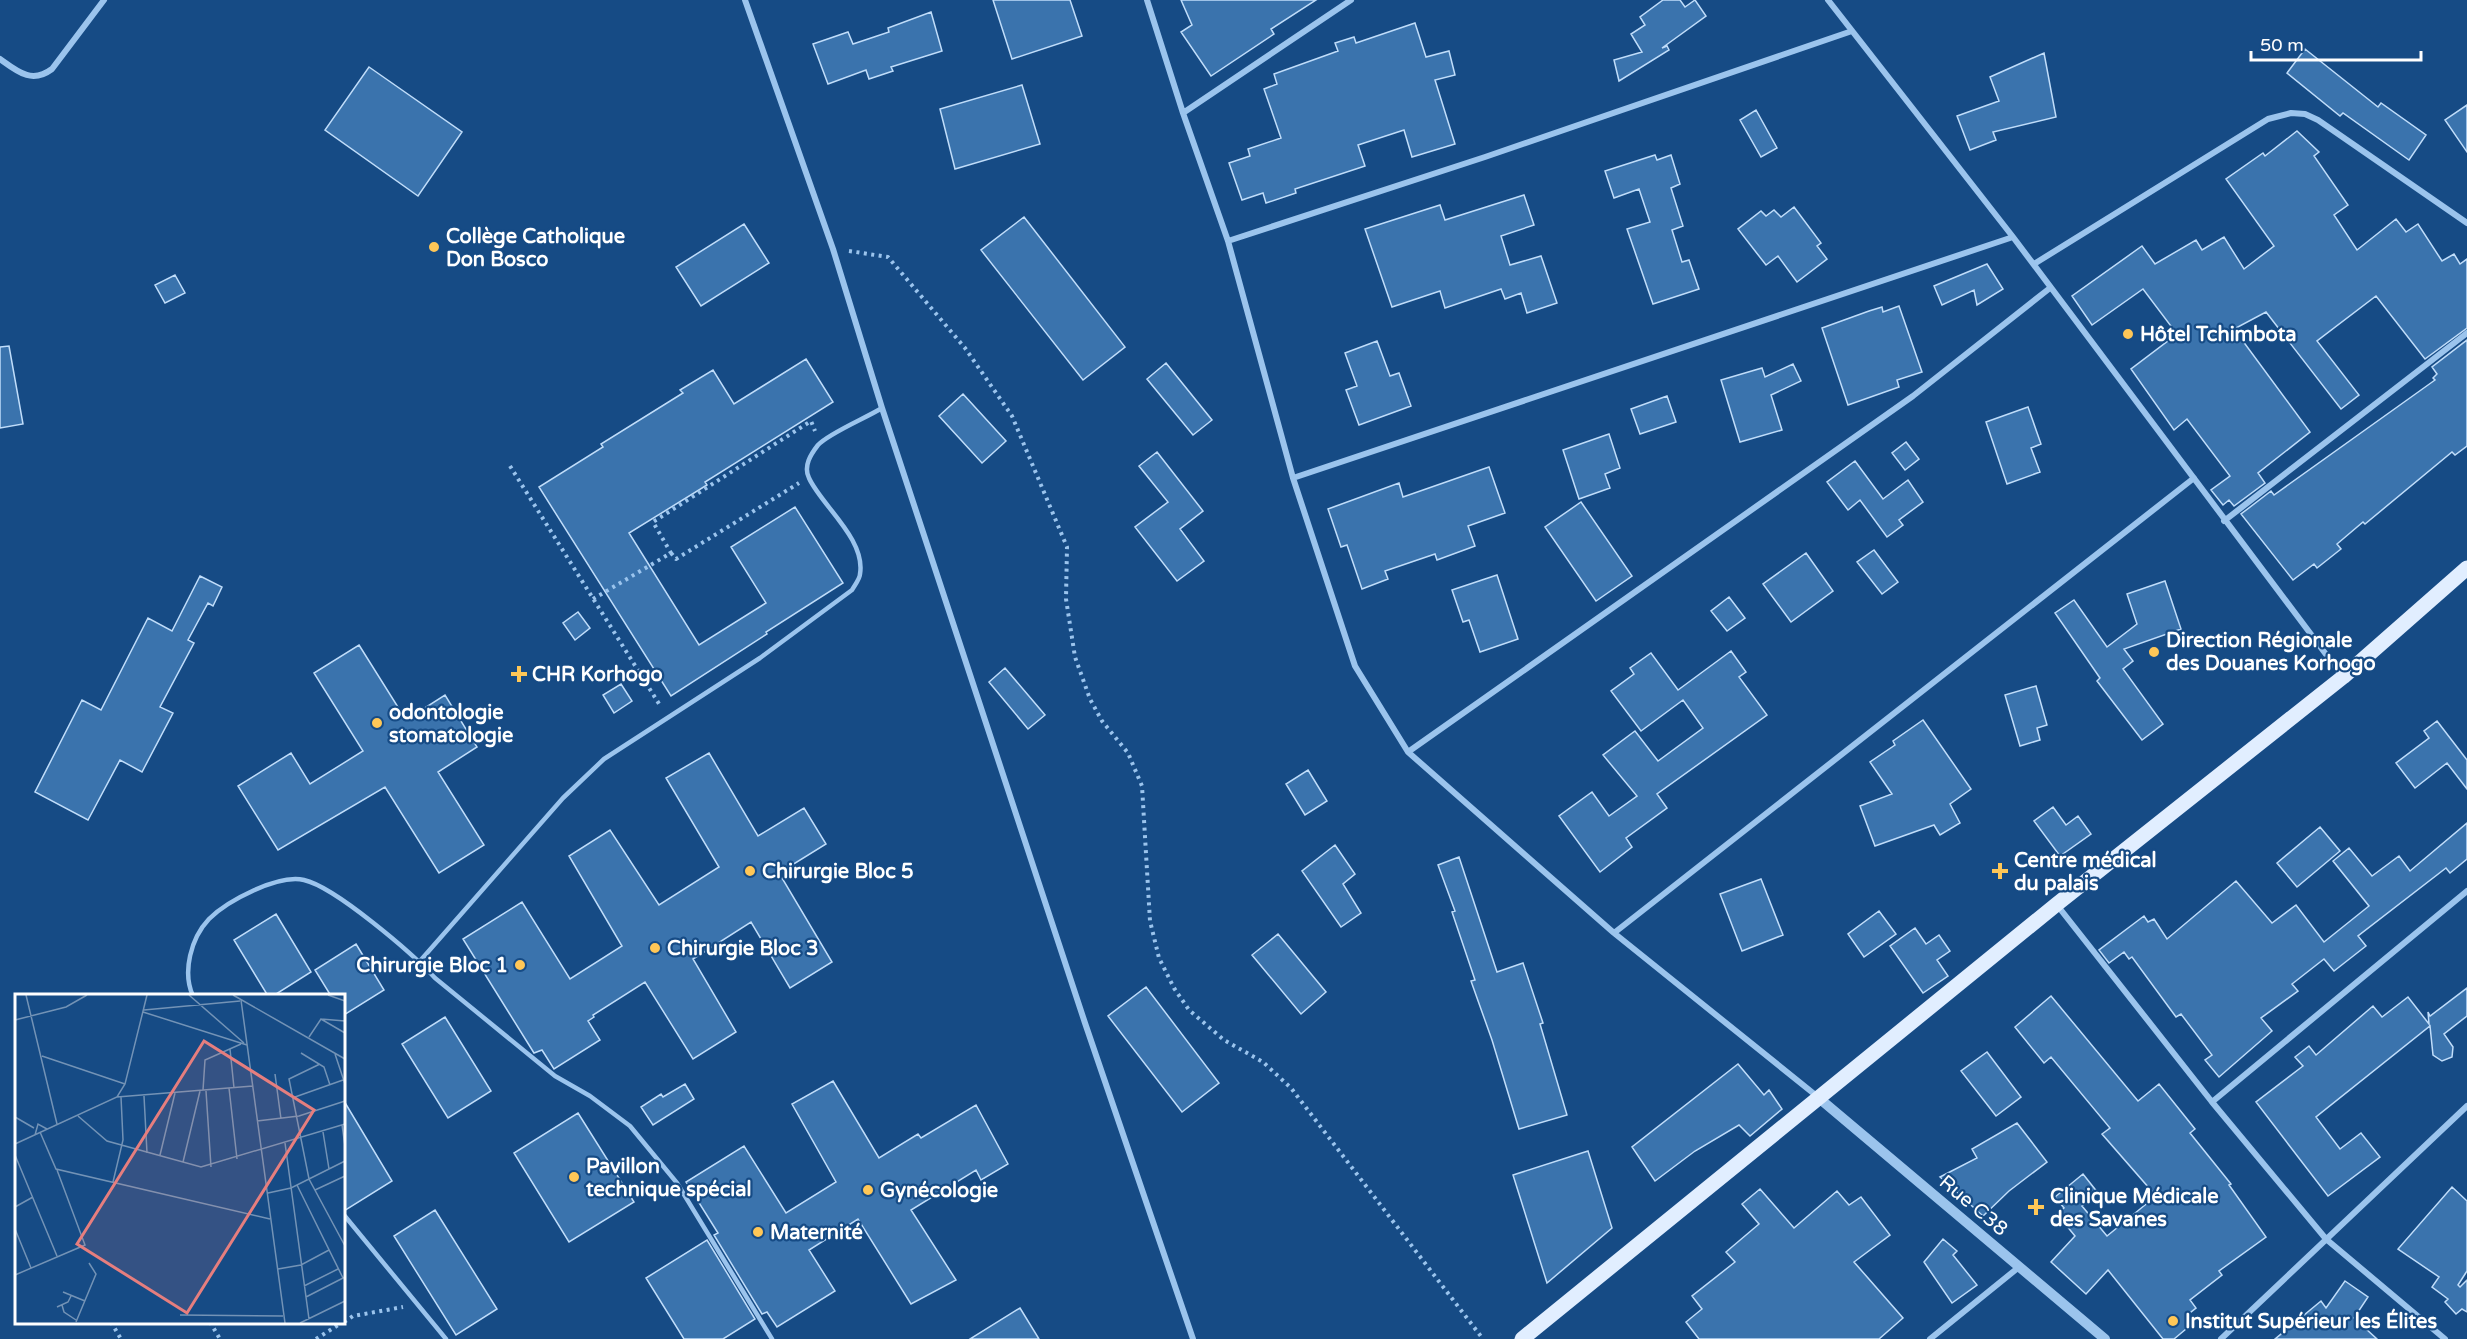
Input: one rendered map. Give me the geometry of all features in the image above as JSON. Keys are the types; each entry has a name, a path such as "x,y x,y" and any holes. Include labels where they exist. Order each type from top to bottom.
{"main road":[{"path":"1522,1339 2057,904 2343,677 2467,568"}],"street":[{"path":"0,59 25,76 44,75 52,69 104,0"},
{"path":"745,0 833,249 882,408 1085,1023 1193,1339"},
{"path":"1147,0 1183,113 1228,241 1293,478 1355,666 1408,752 1614,933 1820,1099"},
{"path":"1183,113 1351,0"},
{"path":"1828,0 2034,264 2224,521 2343,677"},
{"path":"1228,241 1485,157 1852,31"},
{"path":"2034,264 2221,146 2268,119 2291,113 2305,114 2318,120 2467,223"},
{"path":"1293,478 2013,237"},
{"path":"1408,752 1913,396 2050,288"},
{"path":"2224,521 2467,333"},
{"path":"1614,933 2194,478"},
{"path":"2212,1102 2467,891"},
{"path":"2057,904 2212,1102 2326,1239 2445,1339"},
{"name":"Rue C38","path":"1820,1099 2105,1339"},
{"path":"2221,1339 2467,1106"},
{"path":"1930,1339 2019,1267"}],"lane":[{"path":"420,961 563,798 604,759 760,657 852,590 860,574 851,538 808,477 808,458 821,442 882,408"},
{"path":"192,994 189,986 190,953 209,920 246,895 285,880 303,880 318,885 420,961 435,978 555,1077 590,1096 630,1126 677,1183 772,1339"},
{"path":"345,1216 446,1339"}],"path":[{"path":"833,249 888,257 965,348 1012,416 1067,547 1066,599 1075,657 1090,699 1102,720 1128,753 1142,786 1150,921 1159,958 1174,988 1190,1010 1224,1040 1263,1062 1291,1088 1484,1339"},
{"path":"808,477 676,559 653,522 811,422 821,442"},
{"path":"510,466 668,718"},
{"path":"593,599 671,553"},
{"path":"345,1321 353,1316 418,1305"},
{"path":"112,1324 121,1339"},
{"path":"211,1324 220,1339"},
{"path":"316,1339 340,1324"}],"building":[{"path":"993,0 1070,0 1082,36 1012,59"},
{"path":"1181,0 1316,0 1271,29 1274,34 1211,76 1181,32 1192,25"},
{"path":"1663,0 1680,0 1685,7 1695,0 1706,16 1662,48 1667,46 1669,50 1619,81 1614,60 1642,52 1631,34 1645,25 1640,17"},
{"path":"931,12 942,51 891,67 893,71 869,79 866,70 828,84 813,44 848,32 853,44 889,32 888,28"},
{"path":"1415,23 1426,57 1449,51 1455,75 1435,80 1455,144 1412,157 1404,130 1358,145 1365,166 1295,189 1296,193 1266,203 1263,193 1242,200 1229,163 1250,156 1248,149 1281,138 1264,89 1277,84 1274,74 1338,51 1335,43 1354,37 1356,43"},
{"path":"2305,49 2378,107 2381,103 2426,135 2409,160 2343,113 2340,116 2287,73"},
{"path":"2044,53 2056,117 1993,132 1996,140 1970,150 1957,116 1999,101 1990,77"},
{"path":"369,67 462,132 418,196 325,130"},
{"path":"1022,85 1040,144 955,169 940,109"},
{"path":"2467,105 2467,152 2445,120"},
{"path":"1756,110 1777,148 1761,157 1740,120"},
{"path":"2297,131 2319,152 2314,156 2348,205 2334,215 2357,250 2396,219 2406,232 2418,224 2442,261 2454,254 2460,264 2467,259 2467,328 2425,359 2376,296 2317,341 2359,395 2341,409 2266,312 2234,329 2310,432 2258,473 2265,483 2234,506 2229,500 2223,505 2211,490 2230,476 2187,419 2174,430 2131,369 2177,334 2143,289 2092,325 2072,296 2142,246 2155,264 2196,240 2202,250 2224,237 2244,269 2274,246 2226,179 2263,153 2265,156"},
{"path":"1655,155 1657,160 1671,155 1680,184 1671,188 1683,226 1672,230 1682,262 1689,260 1699,289 1653,304 1627,229 1650,222 1639,189 1614,198 1605,171"},
{"path":"1524,195 1534,225 1501,236 1510,265 1541,256 1557,303 1527,313 1521,293 1505,299 1501,289 1445,308 1440,291 1392,307 1365,229 1440,205 1445,220"},
{"path":"1794,207 1821,243 1817,246 1827,259 1797,282 1778,256 1766,265 1738,229 1761,211 1766,216 1774,210 1781,217"},
{"path":"1024,217 1125,347 1083,380 981,250"},
{"path":"744,224 769,263 701,306 676,267"},
{"path":"1987,264 2003,289 1977,305 1974,290 1942,305 1934,286"},
{"path":"175,275 185,293 165,303 155,285"},
{"path":"1899,306 1922,372 1897,380 1899,387 1848,405 1822,328 1882,307 1883,312"},
{"path":"2467,340 2467,446 2455,455 2452,452 2365,524 2363,522 2337,544 2341,549 2317,568 2314,564 2293,580 2241,514 2271,491 2274,495 2435,380 2433,378 2437,374 2432,367"},
{"path":"1377,341 1390,376 1399,373 1411,406 1359,425 1346,390 1357,386 1345,353"},
{"path":"9,346 23,424 0,428 0,347"},
{"path":"806,359 833,402 705,482 707,485 629,533 699,645 766,603 731,547 795,507 843,583 671,696 539,487 603,447 601,444 683,393 680,390 713,370 734,404"},
{"path":"1166,363 1212,420 1193,435 1147,379"},
{"path":"1793,364 1801,381 1771,395 1782,430 1740,442 1721,380 1762,368 1765,377"},
{"path":"963,394 1006,441 982,463 939,416"},
{"path":"1667,396 1676,422 1640,434 1631,409"},
{"path":"2028,407 2041,444 2031,448 2040,472 2007,484 1986,422"},
{"path":"1609,434 1620,468 1605,474 1610,488 1579,499 1563,450"},
{"path":"1906,442 1919,459 1905,470 1892,453"},
{"path":"1157,452 1203,511 1180,529 1204,561 1177,581 1135,527 1168,502 1139,466"},
{"path":"1855,461 1883,499 1908,480 1923,502 1899,520 1903,525 1887,537 1860,500 1848,510 1827,482"},
{"path":"1489,467 1505,513 1468,526 1475,546 1437,560 1435,554 1385,571 1388,579 1362,589 1347,545 1341,547 1328,509 1399,483 1403,497"},
{"path":"1581,502 1632,576 1596,601 1545,527"},
{"path":"1874,550 1898,582 1882,594 1857,562"},
{"path":"1806,553 1833,591 1791,622 1763,584"},
{"path":"1497,575 1518,639 1480,652 1469,620 1463,622 1452,590"},
{"path":"200,576 222,587 213,606 208,603 188,640 194,643 160,707 173,713 142,772 120,760 88,820 35,792 82,700 101,710 148,618 172,631"},
{"path":"2165,581 2181,629 2124,649 2133,661 2123,669 2163,724 2142,740 2097,681 2100,678 2055,613 2074,600 2107,647 2137,624 2127,594"},
{"path":"1729,597 1745,618 1727,631 1711,611"},
{"path":"578,612 590,628 575,640 563,623"},
{"path":"359,645 406,720 445,695 477,747 438,772 484,845 439,873 385,787 278,850 238,786 291,753 310,784 363,751 314,673"},
{"path":"1731,651 1746,672 1739,677 1767,715 1657,794 1667,808 1626,838 1632,847 1600,872 1559,816 1592,792 1609,816 1637,796 1603,755 1635,731 1658,761 1703,728 1683,700 1641,731 1611,691 1634,674 1630,668 1651,653 1678,690"},
{"path":"1005,668 1045,715 1028,729 989,682"},
{"path":"621,684 632,701 614,713 603,695"},
{"path":"2036,686 2047,725 2037,728 2040,740 2020,746 2005,695"},
{"path":"1923,720 1971,789 1950,804 1960,823 1940,835 1934,825 1875,846 1860,806 1892,794 1870,762 1895,745 1893,741"},
{"path":"2437,721 2467,760 2467,789 2447,763 2415,788 2396,763 2429,738 2424,731"},
{"path":"709,753 758,836 804,808 826,844 779,873 832,962 790,988 751,922 693,959 736,1032 693,1059 645,982 593,1015 594,1017 588,1021 600,1040 554,1069 542,1050 534,1053 463,939 522,902 570,979 622,946 569,856 610,830 659,905 719,867 666,778"},
{"path":"1308,770 1327,801 1305,815 1286,784"},
{"path":"2053,807 2066,825 2078,816 2091,834 2060,856 2034,821"},
{"path":"2467,823 2467,859 2450,873 2446,868 2358,936 2366,946 2334,971 2324,959 2292,984 2298,991 2261,1018 2272,1031 2219,1077 2205,1060 2212,1055 2181,1014 2176,1017 2132,957 2129,959 2124,952 2109,963 2099,950 2144,916 2148,922 2154,919 2167,939 2236,881 2272,923 2296,905 2324,942 2369,906 2333,861 2349,848 2372,876 2399,856 2410,871"},
{"path":"2320,827 2340,851 2297,887 2277,863"},
{"path":"1335,845 1355,874 1343,884 1361,913 1341,927 1302,871"},
{"path":"1459,857 1497,972 1523,963 1543,1023 1540,1024 1567,1115 1519,1129 1471,981 1475,980 1452,912 1455,911 1438,865"},
{"path":"1761,879 1783,935 1742,951 1720,894"},
{"path":"1879,911 1896,934 1864,957 1848,934"},
{"path":"276,914 311,972 276,994 267,994 234,940"},
{"path":"1915,928 1926,944 1939,935 1950,951 1937,960 1948,976 1923,993 1890,946"},
{"path":"1278,934 1326,992 1301,1014 1252,955"},
{"path":"356,944 384,990 345,1014 345,994 330,994 315,970"},
{"path":"1146,987 1219,1083 1182,1112 1108,1016"},
{"path":"2467,988 2467,1016 2444,1034 2453,1047 2452,1057 2442,1061 2433,1055 2430,1026 2316,1117 2340,1149 2361,1133 2380,1157 2328,1196 2256,1102 2303,1066 2295,1057 2309,1046 2316,1055 2373,1006 2382,1017 2408,997 2429,1024 2428,1012 2430,1016"},
{"path":"2051,996 2138,1101 2159,1084 2195,1129 2190,1133 2231,1184 2229,1185 2266,1237 2219,1271 2222,1275 2190,1300 2196,1308 2186,1316 2192,1324 2174,1339 2163,1339 2108,1270 2086,1294 2051,1262 2075,1236 2057,1214 2064,1208 2055,1197 2083,1174 2098,1193 2082,1206 2107,1236 2156,1196 2102,1134 2110,1128 2051,1057 2044,1063 2015,1027"},
{"path":"445,1017 491,1091 448,1118 402,1044"},
{"path":"1987,1052 2021,1097 1996,1116 1961,1071"},
{"path":"1738,1064 1764,1095 1769,1090 1782,1109 1750,1136 1739,1125 1695,1151 1655,1181 1632,1147"},
{"path":"833,1081 879,1158 918,1134 921,1138 976,1105 1008,1164 981,1180 976,1170 911,1210 956,1280 911,1304 858,1219 809,1250 835,1291 777,1327 767,1312 762,1314 714,1235 718,1233 686,1182 744,1146 786,1213 836,1182 792,1104"},
{"path":"685,1084 694,1099 653,1125 641,1107 661,1094 663,1097"},
{"path":"345,1103 392,1181 345,1210"},
{"name":"Pavillon technique spécial","path":"578,1113 634,1202 569,1242 514,1153"},
{"path":"2017,1123 2047,1162 2009,1191 1983,1216 1940,1177 1977,1158 1972,1149"},
{"path":"1588,1151 1612,1228 1547,1283 1513,1175"},
{"path":"2452,1187 2467,1201 2467,1271 2458,1285 2460,1287 2467,1280 2467,1312 2462,1309 2456,1314 2445,1302 2448,1299 2432,1287 2439,1277 2398,1249"},
{"path":"1760,1189 1794,1228 1837,1191 1849,1205 1861,1197 1890,1235 1854,1262 1903,1318 1879,1339 1699,1339 1686,1322 1702,1309 1692,1296 1735,1262 1726,1252 1759,1224 1742,1204"},
{"path":"435,1210 497,1309 456,1335 394,1236"},
{"path":"1943,1239 1957,1251 1953,1255 1977,1285 1952,1303 1924,1262"},
{"path":"707,1240 755,1319 723,1339 684,1339 646,1278"},
{"path":"2345,1281 2368,1297 2354,1318 2377,1339 2275,1339 2321,1301 2326,1308"},
{"path":"1020,1308 1039,1339 970,1339"}],"place":[{"name":"Collège Catholique Don Bosco","path":"434,247"},
{"name":"Hôtel Tchimbota","path":"2128,334"},
{"name":"Direction Régionale des Douanes Korhogo","path":"2154,652"},
{"name":"CHR Korhogo","path":"519,674"},
{"name":"odontologie stomatologie","path":"377,723"},
{"name":"Chirurgie Bloc 5","path":"750,871"},
{"name":"Centre médical du palais","path":"2000,871"},
{"name":"Chirurgie Bloc 3","path":"655,948"},
{"name":"Chirurgie Bloc 1","path":"520,965"},
{"name":"Pavillon technique spécial","path":"574,1177"},
{"name":"Gynécologie","path":"868,1190"},
{"name":"Clinique Médicale des Savanes","path":"2036,1207"},
{"name":"Maternité","path":"758,1232"},
{"name":"Institut Supérieur les Élites","path":"2173,1321"}]}
